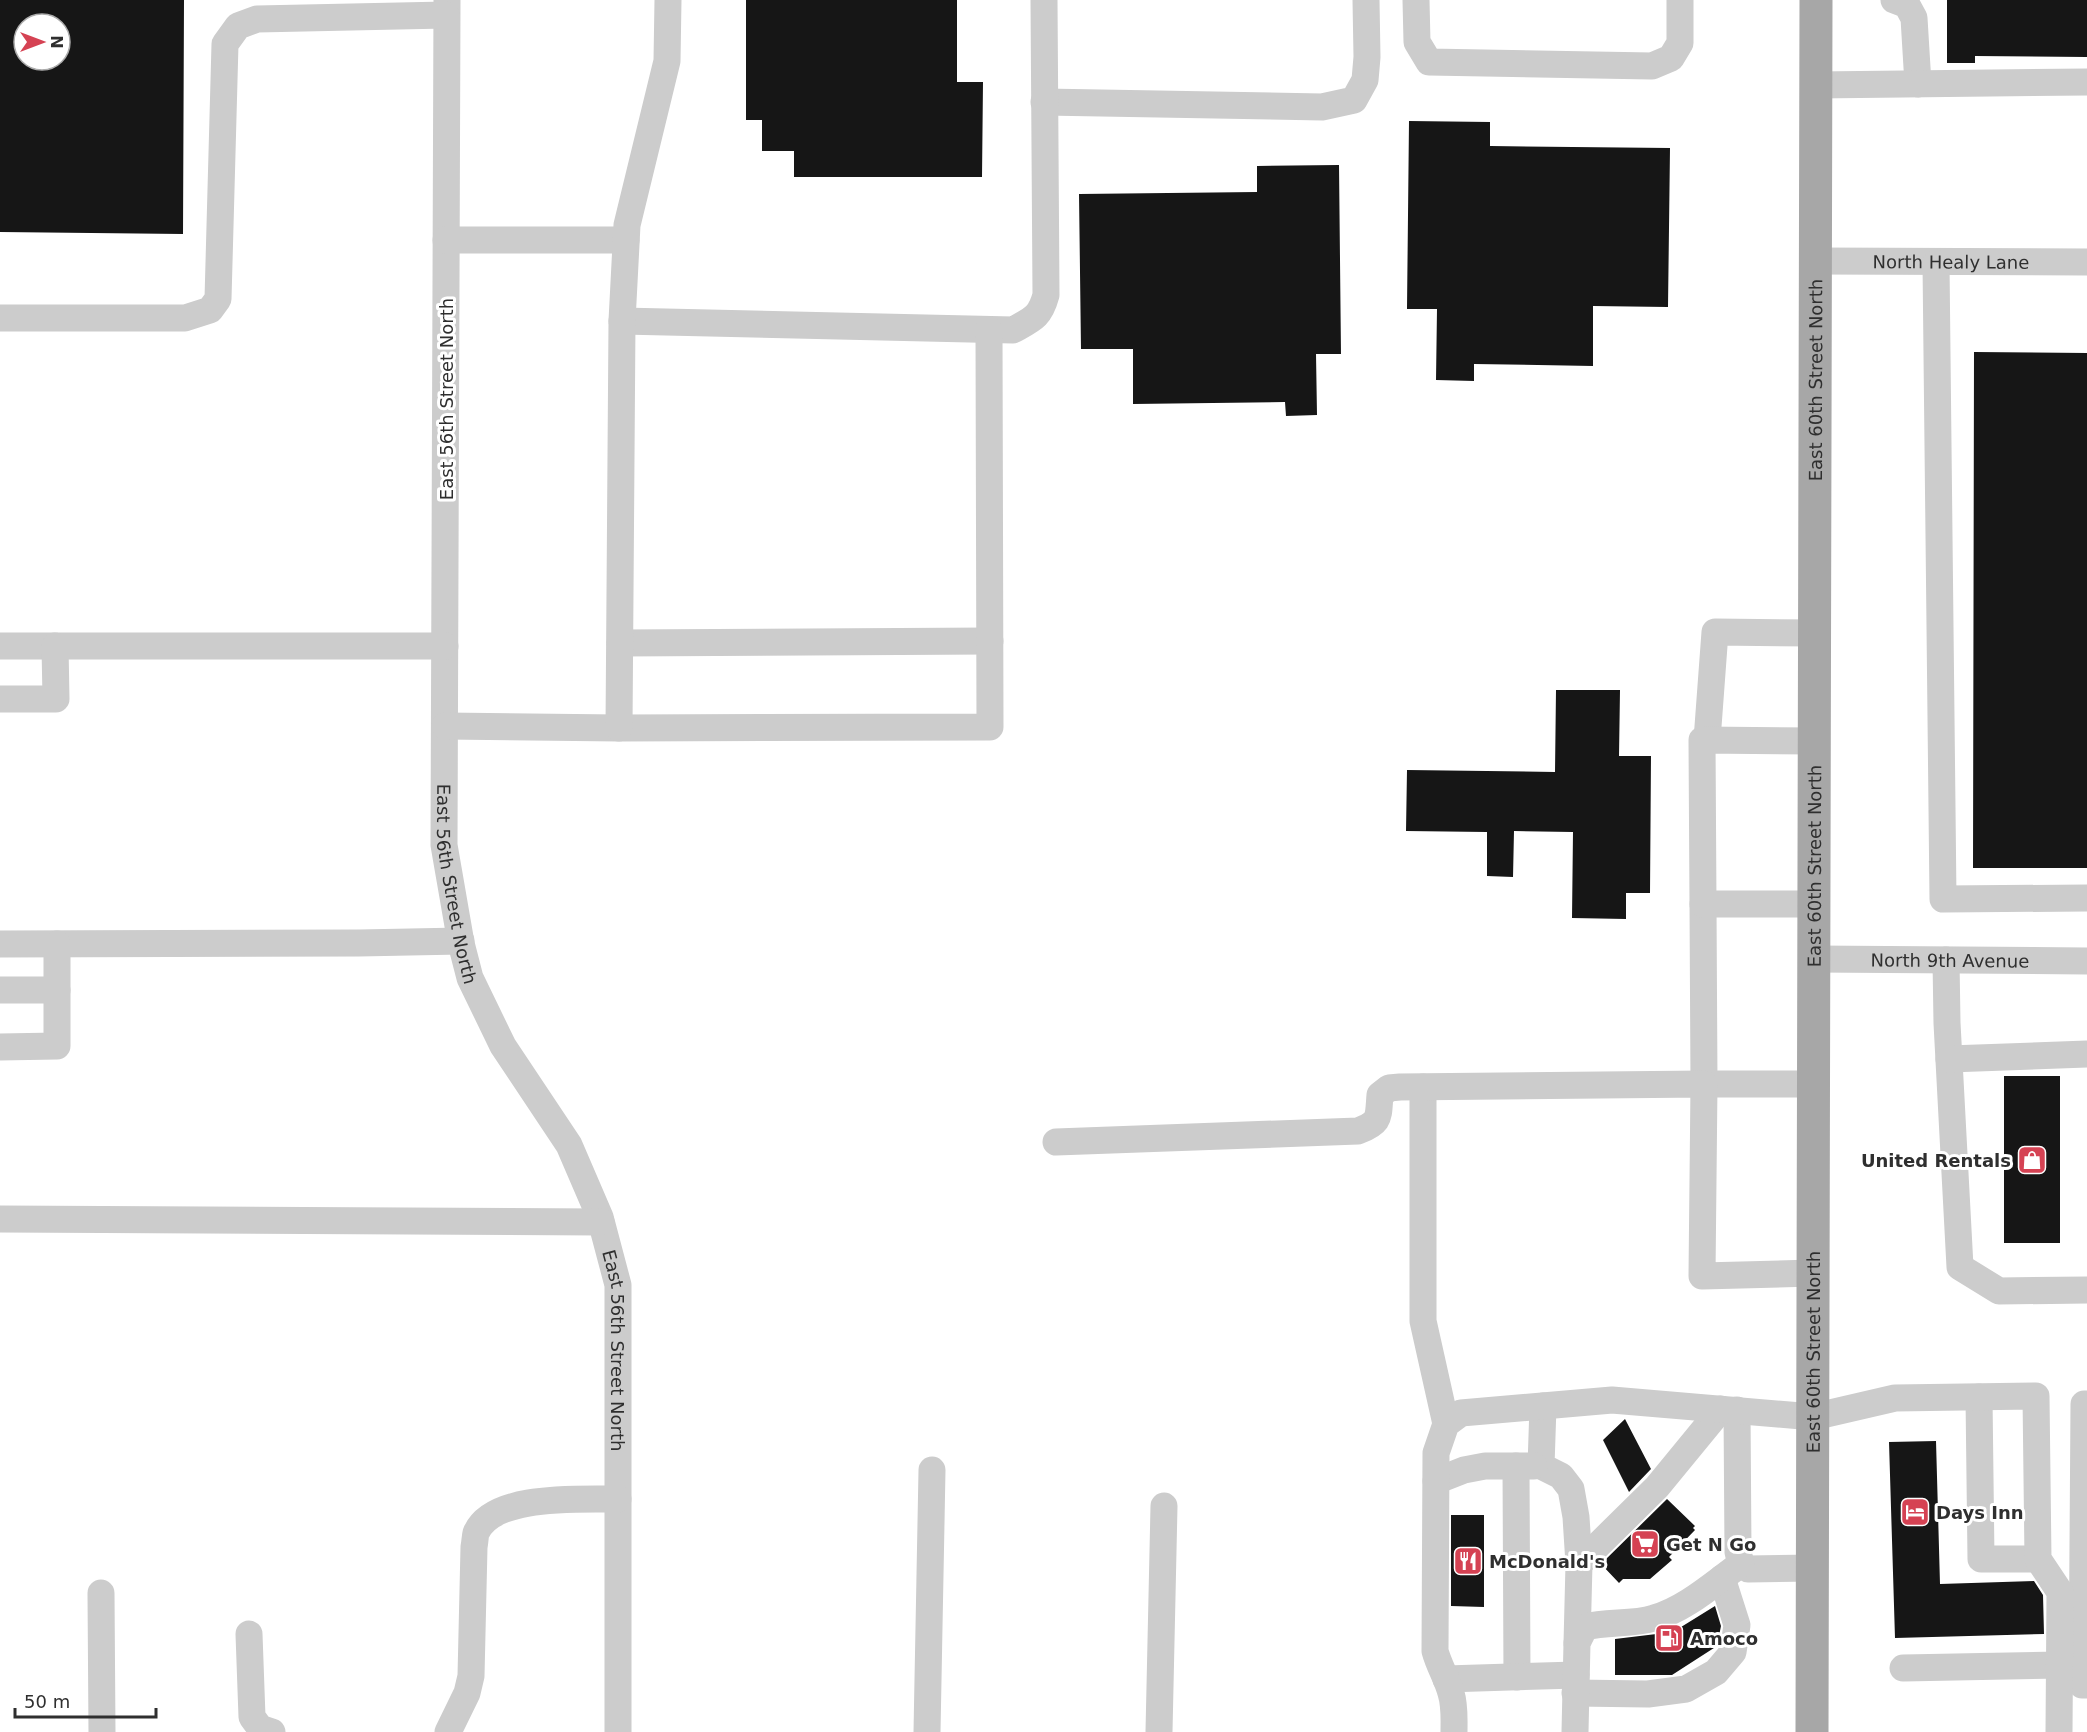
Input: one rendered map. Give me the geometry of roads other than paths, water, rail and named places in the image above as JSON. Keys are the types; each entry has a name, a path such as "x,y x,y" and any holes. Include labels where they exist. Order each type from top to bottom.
{"main road":[{"name":"East 60th Street North","path":"1812,1732 1816,0"}],"street":[{"path":"619,728 622,321 627,225 668,61 668,0"},
{"path":"622,321 1014,330 1032,320 1041,312 1046,295 1044,0"},
{"path":"1044,102 1322,107 1354,100 1365,80 1366,0"},
{"path":"1416,0 1417,42 1429,62 1652,66 1671,58 1680,42 1680,0"},
{"path":"1894,0 1907,5 1914,18 1918,84"},
{"path":"0,318 185,318 210,310 218,299 221,250 225,44 238,26 257,19 446,7"},
{"name":"East 56th Street North","path":"446,7 444,845 460,941 470,978 503,1046 569,1145 601,1222 618,1285 618,1732"},
{"path":"1816,86 2087,82"},
{"path":"446,240 626,240"},
{"name":"North Healy Lane","path":"1815,261 2087,262"},
{"path":"1936,263 1942,899 2087,898"},
{"path":"445,726 990,727 989,330"},
{"path":"1707,740 1715,632 1815,633"},
{"path":"620,643 990,641"},
{"path":"0,646 446,646"},
{"path":"0,699 56,699 55,646"},
{"path":"1813,1273 1702,1276 1704,1084 1702,740 1814,741"},
{"path":"1703,903 1814,904"},
{"path":"0,944 359,944 460,941"},
{"path":"0,1047 57,1046 57,944"},
{"name":"North 9th Avenue","path":"1814,959 2087,961"},
{"path":"1946,960 1960,1267 1999,1291 2087,1290"},
{"path":"0,990 57,990"},
{"path":"1949,1059 2087,1054"},
{"path":"1056,1143 1358,1131 1372,1126 1378,1118 1380,1095 1389,1088 1814,1084"},
{"path":"1423,1087 1423,1321 1446,1424 1436,1453 1436,1651 1455,1710 1454,1732"},
{"path":"0,1220 601,1222"},
{"path":"1446,1424 1461,1413 1612,1400 1813,1417 1895,1398 2036,1396 2038,1559 2060,1592 2059,1732"},
{"path":"1979,1397 1981,1559 2038,1559"},
{"path":"2087,1404 2084,1404 2082,1684 2087,1684"},
{"path":"1517,1677 1528,1466 1543,1406"},
{"path":"1579,1564 1657,1487 1729,1409"},
{"path":"1443,1673 1517,1677 1648,1694 1686,1689 1716,1672 1733,1652 1737,1625 1731,1571 1738,1552 1729,1409"},
{"path":"1436,1481 1464,1470 1485,1466 1528,1466 1561,1476 1571,1489 1576,1517 1579,1564 1575,1732"},
{"path":"927,1732 932,1470"},
{"path":"448,1732 467,1693 471,1676 474,1547 476,1533 484,1522 498,1512 516,1505 550,1500 618,1499"},
{"path":"1159,1732 1164,1506"},
{"path":"1577,1643 1585,1627 1600,1623 1652,1619 1676,1610 1731,1571 1813,1568"},
{"path":"101,1593 102,1732"},
{"path":"249,1634 252,1717 260,1728 272,1732"},
{"path":"1902,1668 2060,1665"}],"place":[{"name":"United Rentals","path":"2032,1160"},
{"name":"Days Inn","path":"1915,1512"},
{"name":"Get N Go","path":"1645,1544"},
{"name":"McDonald's","path":"1468,1561"},
{"name":"Amoco","path":"1669,1638"}]}
